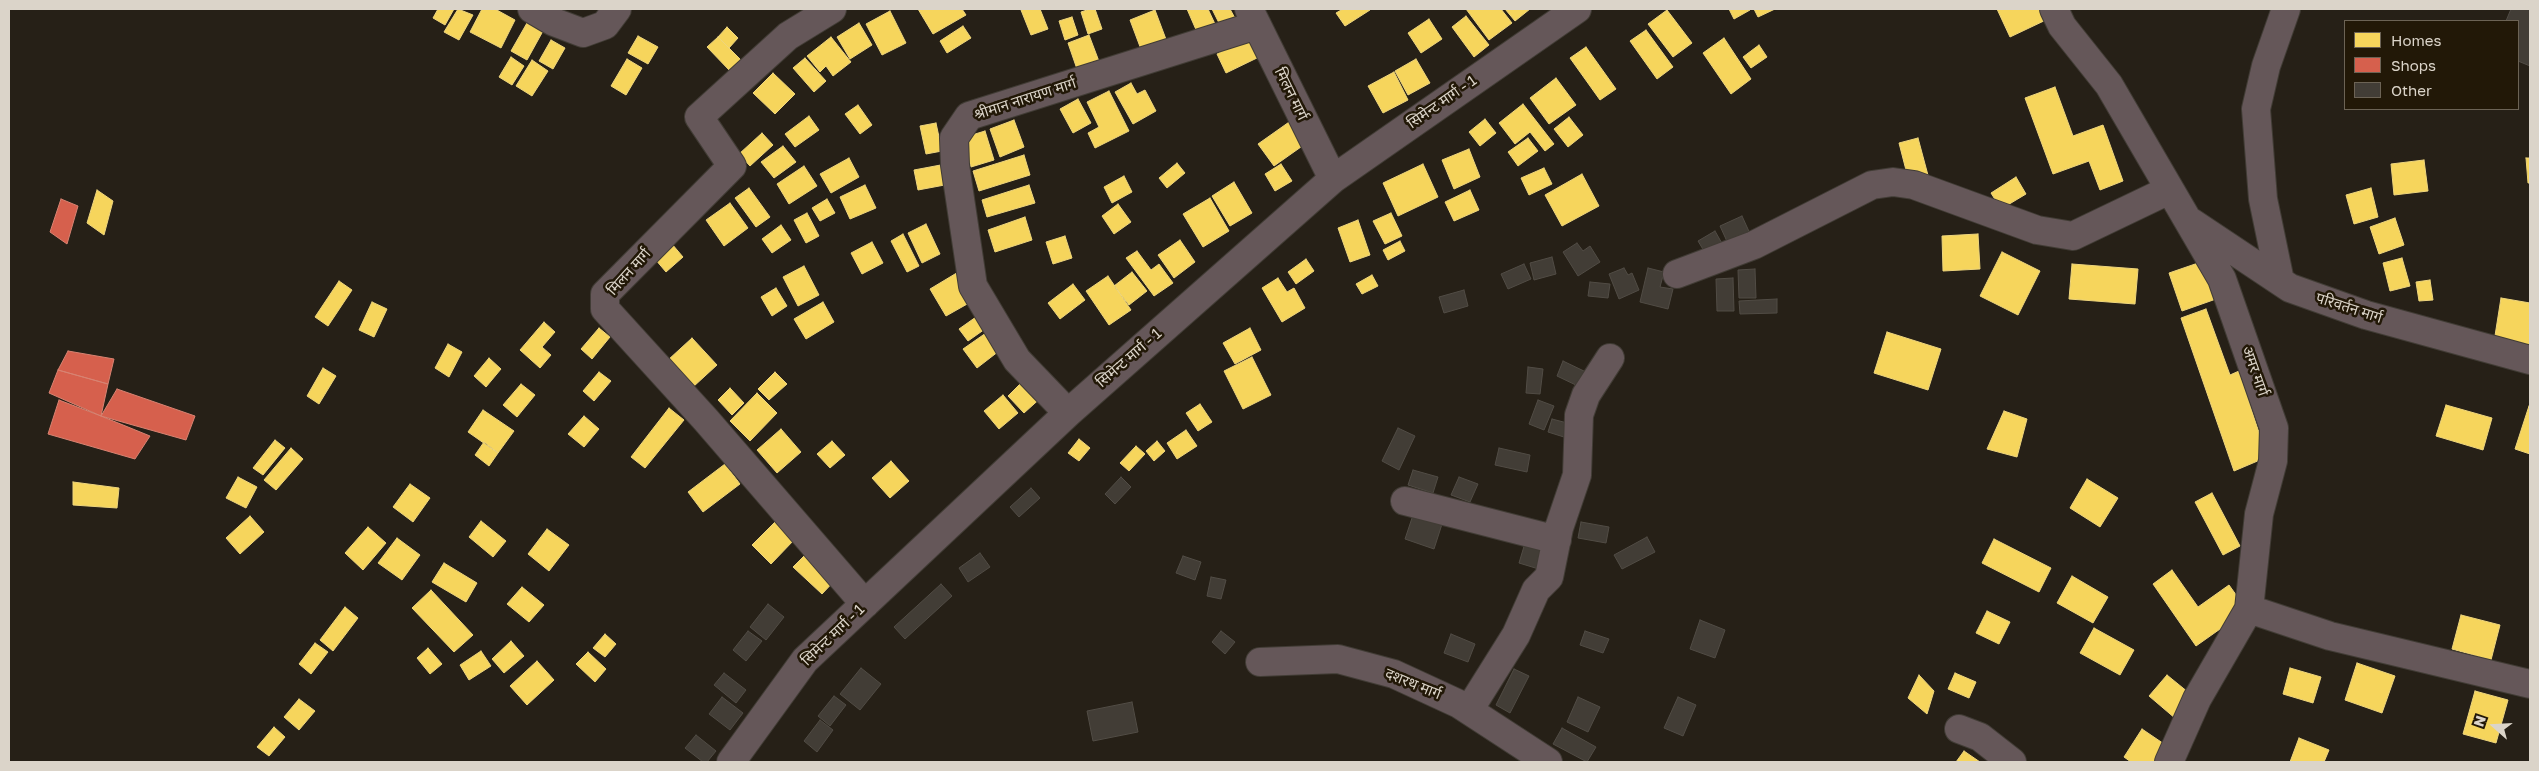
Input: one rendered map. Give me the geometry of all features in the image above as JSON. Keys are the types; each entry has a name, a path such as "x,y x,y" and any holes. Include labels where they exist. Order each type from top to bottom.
{"street":[{"path":"532,9 554,22 583,33 611,17"},
{"name":"मिलन मार्ग","path":"832,9 788,36 699,117 732,166 605,294 606,310 706,420 865,604"},
{"name":"सिमेन्ट मार्ग - 1","path":"732,762 805,660 1068,412 1333,179 1577,9"},
{"name":"अमर मार्ग","path":"2054,9 2062,26 2109,85 2222,279 2274,428 2273,461 2259,514 2249,609 2198,699 2169,762"},
{"path":"2280,281 2263,199 2256,109 2266,66 2286,9"},
{"name":"मिलन मार्ग","path":"1253,17 1333,179"},
{"name":"श्रीमान नारायण मार्ग","path":"1068,412 1017,360 974,286 955,165 954,138 969,116 1253,17"},
{"path":"1677,274 1754,246 1872,185 1893,182 1914,185 2037,230 2073,236 2169,190"},
{"name":"परिवर्तन मार्ग","path":"2186,218 2290,288 2366,315 2530,360"},
{"path":"1469,710 1516,635 1536,590 1549,577 1557,540 1577,475 1580,415 1586,395 1610,358"},
{"path":"1405,501 1557,540"},
{"path":"2249,609 2330,636 2530,684"},
{"name":"दशरथ मार्ग","path":"1260,662 1338,659 1394,674 1469,710 1548,762"},
{"path":"1959,729 1980,736 2012,762"}],"building: Homes":[{"path":"438,9 454,9 445,25 433,18"},
{"path":"458,9 473,15 459,40 444,32"},
{"path":"482,9 495,9 515,20 501,48 470,32"},
{"path":"918,9 962,9 966,15 933,34"},
{"path":"1040,9 1048,29 1031,35 1021,10"},
{"path":"1095,9 1102,29 1088,34 1081,12"},
{"path":"1187,9 1208,9 1215,24 1197,32"},
{"path":"1212,9 1230,9 1236,20 1221,27"},
{"path":"1343,9 1370,10 1345,26 1336,13"},
{"path":"1466,9 1501,9 1512,23 1489,40"},
{"path":"1505,9 1530,9 1515,21"},
{"path":"1729,9 1750,9 1750,10 1734,19"},
{"path":"1754,9 1775,9 1758,17"},
{"path":"1997,9 2043,9 2048,19 2010,37"},
{"path":"1155,10 1167,42 1142,52 1130,20"},
{"path":"1667,10 1692,43 1673,57 1648,24"},
{"path":"890,11 906,43 882,55 866,24"},
{"path":"1466,16 1489,45 1474,57 1452,27"},
{"path":"1072,17 1078,35 1065,40 1059,21"},
{"path":"1429,19 1442,39 1421,53 1408,33"},
{"path":"527,23 543,31 527,60 511,51"},
{"path":"859,23 872,45 850,59 837,37"},
{"path":"963,26 971,38 947,53 940,41"},
{"path":"727,27 738,38 729,48 718,37"},
{"path":"1646,30 1673,67 1657,79 1630,41"},
{"path":"1089,35 1100,64 1078,72 1068,43"},
{"path":"638,36 658,47 648,64 628,53"},
{"path":"718,37 741,60 730,71 707,47"},
{"path":"831,37 851,62 833,76 826,66 820,72 807,56"},
{"path":"1249,37 1259,57 1226,73 1217,54"},
{"path":"1724,38 1751,79 1731,94 1703,53"},
{"path":"551,40 565,48 553,69 539,61"},
{"path":"1759,45 1767,57 1751,68 1743,57"},
{"path":"1586,47 1616,89 1600,100 1570,58"},
{"path":"511,57 524,66 512,85 499,77"},
{"path":"805,58 826,81 814,92 793,68"},
{"path":"627,59 642,68 626,95 611,86"},
{"path":"1416,59 1430,83 1408,95 1395,71"},
{"path":"532,60 548,71 532,96 516,86"},
{"path":"1394,72 1408,100 1383,113 1368,86"},
{"path":"773,73 795,94 775,114 753,93"},
{"path":"1556,78 1576,105 1549,124 1530,98"},
{"path":"1131,83 1137,94 1145,90 1156,111 1133,124 1115,92"},
{"path":"2055,87 2073,136 2103,125 2123,181 2100,190 2089,161 2053,174 2025,98"},
{"path":"1109,91 1129,131 1095,148 1088,133 1099,127 1087,102"},
{"path":"1078,99 1091,123 1073,133 1060,109"},
{"path":"1523,104 1554,144 1545,151 1530,132 1515,144 1499,123"},
{"path":"858,105 872,125 860,134 845,114"},
{"path":"809,116 819,130 795,147 785,134"},
{"path":"1569,117 1583,135 1568,147 1554,129"},
{"path":"1485,119 1496,133 1480,146 1469,132"},
{"path":"1014,120 1024,147 1000,157 990,129"},
{"path":"1292,120 1308,142 1274,166 1258,144"},
{"path":"936,123 942,151 926,154 920,126"},
{"path":"985,131 994,160 971,167 962,138"},
{"path":"762,133 773,145 750,166 739,154"},
{"path":"1528,138 1538,151 1518,166 1508,152"},
{"path":"1918,138 1929,179 1907,174 1899,143"},
{"path":"783,146 796,162 774,178 761,162"},
{"path":"1469,149 1480,177 1454,189 1442,160"},
{"path":"1024,155 1030,175 979,191 973,171"},
{"path":"849,158 859,177 831,193 820,174"},
{"path":"2526,158 2530,158 2530,183 2528,183"},
{"path":"2424,160 2428,191 2394,195 2391,164"},
{"path":"1177,163 1185,173 1167,188 1159,178"},
{"path":"946,164 950,184 918,190 914,170"},
{"path":"1281,164 1292,181 1275,191 1265,174"},
{"path":"1423,164 1438,197 1398,216 1383,183"},
{"path":"804,166 817,186 789,204 777,184"},
{"path":"1544,168 1552,184 1529,195 1521,178"},
{"path":"1582,174 1599,206 1562,226 1545,195"},
{"path":"1124,176 1132,192 1112,203 1104,187"},
{"path":"2016,177 2026,194 2001,209 1991,193"},
{"path":"1234,182 1252,213 1230,226 1212,196"},
{"path":"865,185 876,208 850,219 840,197"},
{"path":"1029,185 1035,203 987,217 982,200"},
{"path":"749,188 770,217 756,227 735,198"},
{"path":"2371,188 2378,217 2354,224 2346,195"},
{"path":"97,190 113,201 104,235 87,223"},
{"path":"1470,190 1479,210 1454,221 1445,202"},
{"path":"1210,198 1229,231 1203,247 1183,214"},
{"path":"827,199 835,213 820,221 812,208"},
{"path":"730,203 748,228 724,246 706,220"},
{"path":"1118,204 1131,222 1114,234 1102,216"},
{"path":"807,213 819,236 806,243 794,220"},
{"path":"1391,213 1402,236 1385,244 1373,221"},
{"path":"1025,217 1032,240 995,252 988,230"},
{"path":"2395,218 2404,245 2379,254 2370,227"},
{"path":"1358,220 1370,255 1350,262 1338,228"},
{"path":"926,224 940,254 922,263 908,233"},
{"path":"781,225 791,240 772,253 762,239"},
{"path":"903,234 919,266 907,272 891,241"},
{"path":"1978,234 1980,269 1943,271 1942,236"},
{"path":"1065,236 1072,258 1053,264 1046,242"},
{"path":"1180,240 1195,262 1174,278 1158,255"},
{"path":"1400,241 1405,251 1388,260 1383,250"},
{"path":"872,242 883,263 862,274 851,253"},
{"path":"672,244 683,257 666,272 655,259"},
{"path":"1137,251 1151,270 1159,264 1173,283 1154,296 1126,258"},
{"path":"2002,252 2040,271 2018,315 1980,296"},
{"path":"2402,258 2410,286 2390,291 2383,263"},
{"path":"1306,259 1314,271 1296,284 1288,272"},
{"path":"2204,261 2216,299 2182,311 2169,273"},
{"path":"2072,264 2138,269 2135,304 2069,299"},
{"path":"804,266 819,295 798,306 783,277"},
{"path":"960,271 976,299 946,316 930,289"},
{"path":"1132,272 1147,291 1129,305 1114,286"},
{"path":"1372,275 1378,286 1362,294 1356,284"},
{"path":"1108,276 1131,310 1109,325 1086,291"},
{"path":"1278,278 1287,292 1294,288 1305,308 1282,322 1262,288"},
{"path":"2430,280 2433,300 2419,301 2416,282"},
{"path":"339,281 352,290 328,326 315,317"},
{"path":"1073,284 1085,300 1060,319 1048,303"},
{"path":"776,288 787,306 772,316 761,297"},
{"path":"2501,298 2530,303 2530,348 2494,342"},
{"path":"372,302 387,309 374,337 359,330"},
{"path":"823,302 834,322 806,339 794,319"},
{"path":"2206,309 2230,375 2239,371 2267,457 2234,471 2181,318"},
{"path":"976,317 985,329 968,341 959,329"},
{"path":"544,322 555,332 542,347 551,355 540,368 520,350"},
{"path":"599,328 610,337 592,359 581,349"},
{"path":"1250,328 1261,350 1235,364 1223,343"},
{"path":"1887,332 1941,349 1928,390 1874,373"},
{"path":"986,333 999,351 977,368 963,349"},
{"path":"692,338 717,365 693,387 668,360"},
{"path":"448,344 462,352 449,377 435,368"},
{"path":"1252,357 1271,395 1243,409 1224,371"},
{"path":"489,358 501,369 486,387 474,376"},
{"path":"323,368 336,376 319,404 307,396"},
{"path":"599,372 611,381 594,401 583,391"},
{"path":"775,372 787,384 769,400 758,389"},
{"path":"1027,377 1044,395 1024,413 1008,396"},
{"path":"521,384 535,395 517,417 503,405"},
{"path":"730,388 744,403 732,415 718,400"},
{"path":"757,393 777,413 750,441 730,421"},
{"path":"1003,395 1018,413 999,429 984,411"},
{"path":"1200,404 1212,422 1198,431 1186,413"},
{"path":"2446,405 2492,418 2483,450 2436,436"},
{"path":"2530,406 2530,454 2515,449"},
{"path":"669,408 684,420 645,468 631,457"},
{"path":"483,410 514,431 498,453 468,432"},
{"path":"2004,411 2027,419 2017,457 1987,449"},
{"path":"584,416 599,429 584,447 568,434"},
{"path":"781,429 801,452 777,473 757,450"},
{"path":"1186,430 1197,446 1177,459 1167,443"},
{"path":"1079,439 1090,448 1079,461 1068,453"},
{"path":"275,440 285,448 263,475 253,468"},
{"path":"832,441 845,455 830,468 817,454"},
{"path":"1157,441 1165,451 1154,461 1146,451"},
{"path":"484,442 498,453 489,466 475,455"},
{"path":"1136,446 1145,454 1129,471 1120,463"},
{"path":"291,448 303,459 276,490 264,480"},
{"path":"891,461 909,481 890,498 872,478"},
{"path":"725,464 740,484 703,512 688,492"},
{"path":"238,477 257,487 246,508 226,498"},
{"path":"2087,479 2118,498 2100,527 2070,508"},
{"path":"73,482 119,488 117,508 73,505"},
{"path":"410,484 430,498 413,522 393,507"},
{"path":"2212,493 2240,546 2223,555 2195,502"},
{"path":"250,516 264,532 240,554 226,538"},
{"path":"481,521 506,541 493,557 469,537"},
{"path":"775,522 794,540 771,564 752,545"},
{"path":"368,527 386,543 363,570 345,553"},
{"path":"547,529 569,545 549,571 528,554"},
{"path":"397,538 420,555 402,580 378,563"},
{"path":"1994,539 2051,568 2039,592 1982,563"},
{"path":"809,551 837,578 822,594 793,567"},
{"path":"444,563 477,583 466,602 432,582"},
{"path":"2172,570 2198,607 2229,585 2247,610 2196,646 2153,584"},
{"path":"2072,576 2108,597 2093,623 2057,603"},
{"path":"522,587 544,605 529,622 507,604"},
{"path":"431,590 473,635 454,652 412,608"},
{"path":"345,607 358,618 333,651 320,640"},
{"path":"1987,611 2010,622 1999,644 1976,633"},
{"path":"2461,615 2500,625 2491,660 2452,649"},
{"path":"2094,628 2134,650 2120,675 2080,653"},
{"path":"605,634 616,644 605,657 593,648"},
{"path":"511,641 524,656 504,673 492,659"},
{"path":"315,643 328,652 311,674 299,664"},
{"path":"428,648 442,664 430,674 417,658"},
{"path":"481,651 491,666 469,680 460,665"},
{"path":"588,652 606,669 595,682 576,664"},
{"path":"537,661 554,680 527,705 510,686"},
{"path":"2357,663 2395,676 2382,713 2345,700"},
{"path":"2290,668 2321,677 2313,703 2283,694"},
{"path":"1955,673 1976,682 1969,698 1948,689"},
{"path":"1919,675 1934,691 1927,714 1908,698"},
{"path":"2167,675 2194,697 2176,719 2149,696"},
{"path":"2475,691 2508,700 2496,743 2463,734"},
{"path":"299,699 315,711 299,730 284,717"},
{"path":"274,727 285,737 269,756 257,747"},
{"path":"2142,729 2170,748 2161,762 2131,762 2124,757"},
{"path":"2299,738 2329,750 2324,762 2290,762"},
{"path":"1964,751 1980,762 1956,762"}],"building: Shops":[{"path":"61,199 78,206 67,244 50,232"},
{"path":"68,351 114,359 108,384 58,370"},
{"path":"58,370 108,384 101,416 49,393"},
{"path":"117,389 195,416 186,440 101,416"},
{"path":"59,400 150,436 135,459 48,434"}],"building: Other":[{"path":"2511,9 2530,9 2530,66 2519,61 2519,20 2506,20"},
{"path":"1742,216 1752,238 1730,248 1720,226"},
{"path":"1715,231 1724,247 1707,256 1698,241"},
{"path":"1577,243 1583,251 1590,246 1600,262 1578,276 1563,252"},
{"path":"1552,257 1556,274 1534,280 1530,263"},
{"path":"1524,264 1531,279 1508,289 1501,274"},
{"path":"1624,268 1628,275 1632,273 1639,290 1619,299 1609,274"},
{"path":"1648,268 1664,272 1660,287 1673,289 1668,309 1640,302"},
{"path":"1755,269 1756,298 1739,298 1738,270"},
{"path":"1733,278 1734,311 1717,311 1716,279"},
{"path":"1590,282 1610,284 1608,298 1588,296"},
{"path":"1464,290 1468,306 1444,313 1439,297"},
{"path":"1777,299 1777,313 1740,314 1739,301"},
{"path":"1563,361 1586,372 1580,387 1557,376"},
{"path":"1528,367 1543,369 1540,394 1526,393"},
{"path":"1538,400 1554,406 1544,430 1529,424"},
{"path":"1552,419 1571,424 1567,438 1548,432"},
{"path":"1398,428 1415,436 1399,470 1382,461"},
{"path":"1499,448 1530,455 1527,472 1495,465"},
{"path":"1413,470 1438,477 1433,493 1408,485"},
{"path":"1121,477 1131,487 1115,504 1105,494"},
{"path":"1459,477 1478,484 1470,502 1451,495"},
{"path":"1031,488 1040,498 1019,517 1010,507"},
{"path":"1414,512 1443,521 1434,549 1405,539"},
{"path":"1581,522 1609,527 1606,543 1578,538"},
{"path":"1647,537 1655,552 1622,569 1614,555"},
{"path":"1525,543 1549,550 1542,570 1519,563"},
{"path":"980,553 990,567 968,582 959,568"},
{"path":"1183,556 1201,562 1195,580 1176,573"},
{"path":"1211,577 1226,580 1221,599 1207,596"},
{"path":"941,584 952,596 905,639 894,627"},
{"path":"768,604 784,617 766,640 750,627"},
{"path":"1700,620 1725,630 1715,658 1690,649"},
{"path":"748,631 762,641 746,661 733,650"},
{"path":"1221,631 1235,642 1225,654 1212,642"},
{"path":"1585,631 1609,639 1603,653 1580,645"},
{"path":"1451,634 1475,644 1468,662 1444,653"},
{"path":"861,668 881,684 860,710 840,694"},
{"path":"1514,669 1529,676 1510,713 1496,705"},
{"path":"724,673 746,690 736,703 714,685"},
{"path":"834,696 846,705 830,726 818,716"},
{"path":"722,697 743,713 730,730 709,714"},
{"path":"1578,697 1600,707 1588,732 1567,722"},
{"path":"1678,697 1696,705 1683,736 1664,728"},
{"path":"1132,702 1138,732 1093,741 1087,711"},
{"path":"820,720 833,730 817,752 804,741"},
{"path":"1562,728 1596,747 1587,762 1553,744"},
{"path":"696,735 716,751 707,762 703,762 685,748"}]}
